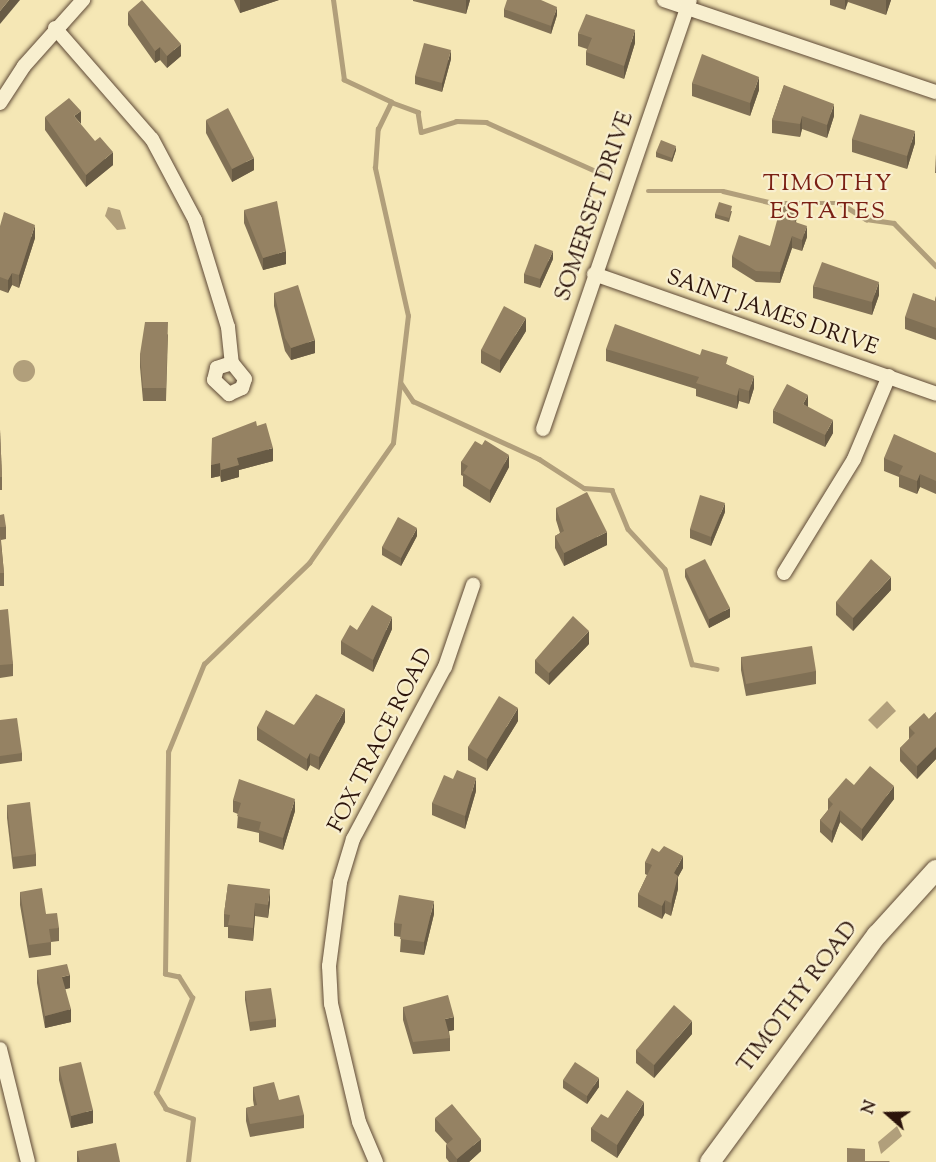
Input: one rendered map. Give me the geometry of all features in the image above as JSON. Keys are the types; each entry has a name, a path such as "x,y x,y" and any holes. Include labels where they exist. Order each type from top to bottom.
{"main road":[{"name":"TIMOTHY ROAD","path":"710,1162 877,935 936,870"}],"street":[{"path":"0,103 56,27 83,0"},
{"path":"664,0 689,4 936,92"},
{"name":"SOMERSET DRIVE","path":"543,429 594,274 689,4"},
{"path":"56,27 152,139 189,210 222,293 232,363"},
{"name":"SAINT JAMES DRIVE","path":"594,274 936,394"},
{"path":"784,573 854,459 889,376"},
{"name":"FOX TRACE ROAD","path":"376,1162 356,1111 332,1004 329,966 339,882 358,829 445,667 473,585"},
{"path":"1,1055 28,1162"}],"shaded area":[{"path":"108,207 120,210 126,229 117,230 105,216"},
{"path":"24,360 32,363 35,371 32,379 24,382 16,379 13,371 16,363"},
{"path":"887,701 896,711 877,729 868,720"},
{"path":"897,1126 902,1136 881,1154 878,1142"}],"building":[{"path":"0,0 9,0 0,11"},
{"path":"142,0 181,44 167,56 160,47 155,51 128,12"},
{"path":"507,0 541,0 557,7 551,26 504,9"},
{"path":"586,14 635,30 624,66 586,52 592,38 578,33"},
{"path":"424,43 451,50 442,83 415,76"},
{"path":"702,54 759,77 750,103 692,83"},
{"path":"784,85 834,104 827,125 802,116 800,124 772,120"},
{"path":"69,98 81,111 74,116 95,141 100,137 113,152 86,175 45,117"},
{"path":"228,108 254,158 232,169 206,120"},
{"path":"860,114 915,131 907,156 852,139"},
{"path":"661,140 676,146 672,158 656,152"},
{"path":"277,201 286,251 263,258 244,210"},
{"path":"719,202 732,206 729,218 715,214"},
{"path":"781,206 797,207 795,222 807,226 802,240 792,236 780,272 756,271 732,256 739,235 770,246"},
{"path":"4,212 35,225 19,275 12,273 8,280 0,277 0,226"},
{"path":"535,244 553,251 540,279 524,274"},
{"path":"822,262 879,282 872,302 813,286"},
{"path":"298,285 315,340 291,348 285,338 274,293"},
{"path":"913,293 935,301 936,296 936,328 905,317"},
{"path":"504,306 526,318 500,360 481,350"},
{"path":"145,322 168,322 166,388 143,388 140,354"},
{"path":"615,324 700,355 702,349 728,357 726,364 754,376 749,391 739,388 737,396 696,383 699,377 606,349"},
{"path":"787,384 808,395 803,404 833,420 825,435 773,410"},
{"path":"256,421 257,426 266,423 273,448 237,458 239,465 221,470 220,463 211,465 212,438"},
{"path":"0,430 2,477 0,477"},
{"path":"894,434 936,453 936,481 920,474 917,481 899,474 903,466 884,458"},
{"path":"485,440 509,455 490,490 463,473 468,466 461,462 475,441 482,445"},
{"path":"587,492 607,532 564,553 555,536 564,531 556,508"},
{"path":"700,495 725,503 711,537 690,529"},
{"path":"4,514 6,527 0,527 0,515"},
{"path":"398,517 417,528 401,558 382,547"},
{"path":"0,535 4,573 0,573"},
{"path":"705,559 730,608 709,619 685,569"},
{"path":"871,559 891,577 853,618 836,602"},
{"path":"372,605 392,617 373,660 341,641 350,625 357,630"},
{"path":"8,609 13,664 0,665 0,610"},
{"path":"573,616 589,631 549,673 535,660"},
{"path":"812,646 816,671 746,684 741,657"},
{"path":"316,694 345,709 319,757 310,753 307,759 257,727 266,710 294,725"},
{"path":"499,696 518,708 487,759 468,747"},
{"path":"936,712 936,747 917,766 900,748 915,733 909,727 924,713 929,719"},
{"path":"17,718 22,753 0,756 0,720"},
{"path":"870,766 894,786 862,829 840,810 832,831 820,820 833,804 828,799 846,778 854,785"},
{"path":"457,770 476,778 465,816 432,803 444,775 453,779"},
{"path":"239,779 295,799 283,838 259,830 261,822 237,816 241,803 233,800"},
{"path":"30,802 36,854 13,857 7,805"},
{"path":"664,846 683,856 674,873 678,876 671,903 665,900 662,906 638,894 652,865 645,862 652,848 659,852"},
{"path":"228,884 270,889 268,905 255,903 253,928 228,925 230,915 224,914"},
{"path":"42,888 46,914 57,913 59,928 49,929 51,942 29,945 20,892"},
{"path":"399,895 434,901 424,942 400,939 402,924 394,923"},
{"path":"67,964 70,975 62,977 71,1009 45,1016 37,970"},
{"path":"271,988 276,1019 250,1022 245,991"},
{"path":"448,995 454,1017 445,1019 450,1038 413,1042 403,1007"},
{"path":"674,1005 692,1021 654,1065 636,1050"},
{"path":"81,1062 93,1110 71,1116 59,1067"},
{"path":"575,1062 599,1078 587,1096 563,1080"},
{"path":"274,1082 279,1100 299,1095 304,1115 250,1124 246,1108 257,1105 253,1087"},
{"path":"627,1090 644,1102 617,1145 591,1128 601,1114 608,1118"},
{"path":"452,1104 481,1139 457,1159 446,1145 453,1139 435,1118"},
{"path":"116,1143 120,1162 80,1162 77,1151"},
{"path":"847,1148 865,1149 865,1161 890,1161 847,1162"}],"waterway":[{"path":"188,1162 193,1119 166,1109 156,1093 192,998 179,977 165,974 168,752 204,664 309,563 393,443 408,316 375,168 378,129 391,102 344,80 333,0"},
{"path":"391,102 418,112 421,132 456,121 486,122 602,174"},
{"path":"648,191 723,191 773,203 840,203 866,219 894,223 936,266"},
{"path":"401,383 413,401 539,459 584,488 612,490 628,529 665,569 692,664 717,669"}],"district":[{"name":"TIMOTHY ESTATES","path":"828,199"}]}
